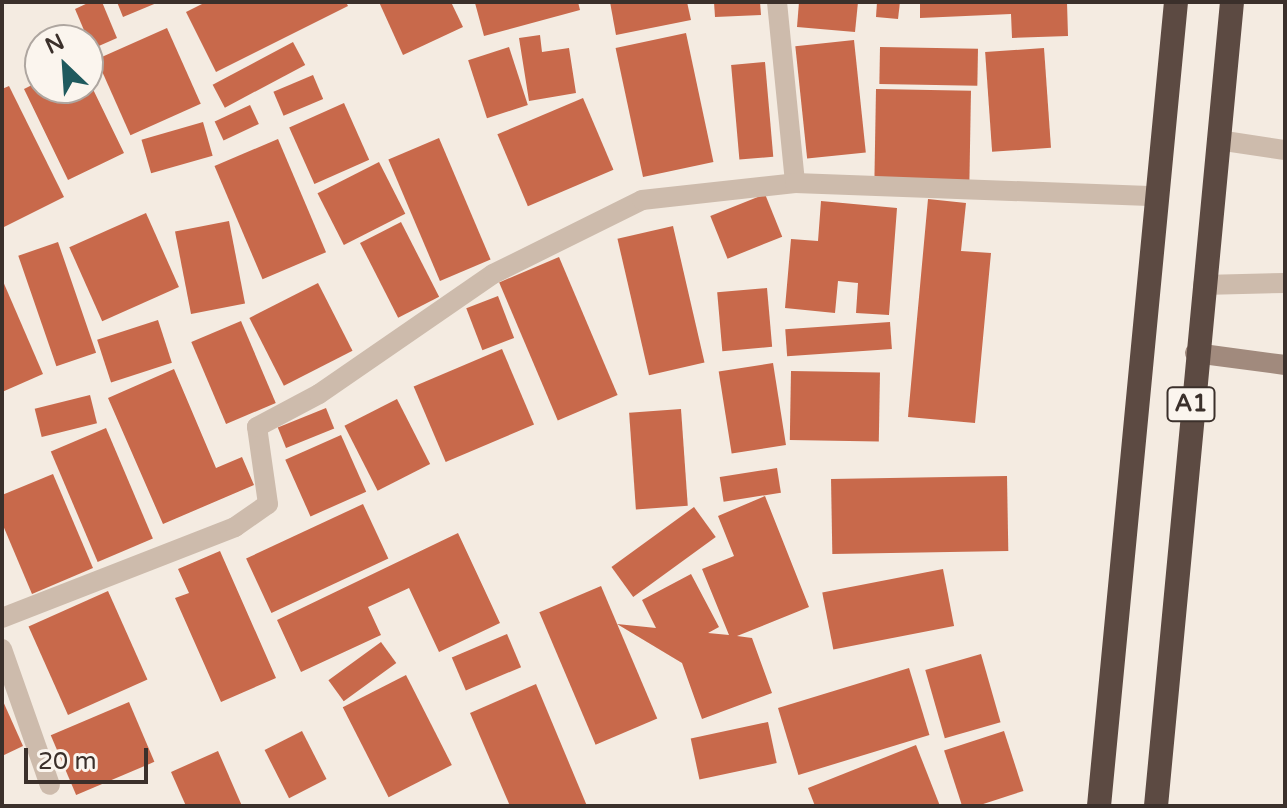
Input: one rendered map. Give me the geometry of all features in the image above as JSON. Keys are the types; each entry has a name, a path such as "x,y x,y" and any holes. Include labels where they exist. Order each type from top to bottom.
{"highway":[{"name":"A1","path":"1099,806 1176,2"},
{"name":"A1","path":"1156,806 1195,353 1232,2"}],"street":[{"path":"777,2 795,183"},
{"path":"1218,140 1285,150"},
{"path":"2,618 235,527 268,504 257,427 319,394 493,274 642,200 795,183 1156,196"},
{"path":"1203,285 1285,283"},
{"path":"1195,353 1285,365"},
{"path":"2,649 50,785"}],"building":[{"path":"90,2 102,2 117,38 104,44 104,24 81,24 75,9"},
{"path":"117,2 159,2 123,17"},
{"path":"206,2 346,2 348,6 216,72 186,12"},
{"path":"379,2 451,2 463,27 403,55"},
{"path":"578,2 580,10 484,36 475,3"},
{"path":"610,2 687,2 691,20 616,35"},
{"path":"714,2 760,2 761,15 715,17"},
{"path":"799,2 858,2 855,32 797,27"},
{"path":"877,2 900,2 898,19 876,17"},
{"path":"920,2 1067,2 1068,36 1012,38 1011,14 920,18"},
{"path":"167,28 201,104 130,135 104,76 104,56"},
{"path":"686,33 713,162 643,177 616,48"},
{"path":"540,35 542,52 569,48 576,93 529,101 519,38"},
{"path":"854,40 866,152 807,159 795,46"},
{"path":"293,42 305,65 225,108 213,85"},
{"path":"509,47 528,105 487,118 468,60"},
{"path":"880,47 978,49 977,86 879,84"},
{"path":"1044,48 1051,148 992,152 985,52"},
{"path":"765,62 773,157 739,160 731,65"},
{"path":"313,75 323,99 284,116 273,92"},
{"path":"9,86 64,197 2,228 2,89"},
{"path":"876,89 971,91 969,186 874,184"},
{"path":"583,98 613,170 528,206 497,134"},
{"path":"344,103 369,160 314,184 289,127"},
{"path":"31,104 100,104 124,153 68,180"},
{"path":"250,105 259,124 224,141 215,121"},
{"path":"203,122 213,156 151,173 141,140"},
{"path":"439,138 491,260 440,281 388,159"},
{"path":"278,139 326,252 263,279 214,166"},
{"path":"379,162 405,214 344,245 318,193"},
{"path":"765,194 782,237 728,259 710,216"},
{"path":"928,199 966,203 961,251 991,253 975,423 908,417"},
{"path":"821,201 897,208 889,315 856,313 858,283 838,281 835,313 785,308 791,239 818,241"},
{"path":"146,213 179,287 102,321 69,247"},
{"path":"229,221 245,303 191,314 175,231"},
{"path":"401,222 439,297 398,318 360,243"},
{"path":"673,226 704,362 649,375 617,239"},
{"path":"58,242 96,353 56,366 18,256"},
{"path":"559,257 618,395 558,420 499,282"},
{"path":"2,279 43,374 2,392"},
{"path":"318,283 353,351 284,386 249,318"},
{"path":"767,288 772,347 722,351 717,292"},
{"path":"498,296 514,338 482,350 466,308"},
{"path":"158,320 172,363 111,383 97,340"},
{"path":"241,321 276,403 226,424 191,342"},
{"path":"890,322 892,349 787,356 785,329"},
{"path":"502,349 534,424 446,462 414,387"},
{"path":"773,363 786,445 732,454 719,372"},
{"path":"174,369 216,468 242,457 254,485 163,524 108,398"},
{"path":"791,371 880,373 879,442 790,440"},
{"path":"90,395 97,423 42,437 35,409"},
{"path":"397,399 430,464 378,491 344,426"},
{"path":"326,408 334,428 286,448 278,427"},
{"path":"681,409 688,506 636,509 629,413"},
{"path":"106,428 153,538 98,562 51,451"},
{"path":"341,435 366,492 310,516 285,460"},
{"path":"777,468 781,493 724,502 720,477"},
{"path":"53,474 93,568 32,594 2,523 2,495"},
{"path":"1007,476 1008,551 832,554 831,479"},
{"path":"765,496 809,607 737,636 752,638 772,693 702,719 682,663 617,624 656,628 642,600 691,574 719,627 708,633 729,635 702,569 734,556 718,516"},
{"path":"363,504 388,558 271,613 246,559"},
{"path":"694,507 716,537 633,597 611,567"},
{"path":"458,533 500,623 439,652 409,588 368,607 381,635 301,672 277,620"},
{"path":"220,551 276,678 221,702 175,598 189,593 178,569"},
{"path":"943,569 954,626 833,649 822,592"},
{"path":"601,586 657,719 596,745 539,612"},
{"path":"108,591 147,680 68,715 29,626"},
{"path":"507,634 521,667 466,691 452,657"},
{"path":"381,642 396,663 344,701 328,680"},
{"path":"981,654 1001,722 945,738 925,670"},
{"path":"909,668 929,735 798,775 778,708"},
{"path":"406,675 452,765 389,797 343,707"},
{"path":"536,684 587,806 510,806 470,713"},
{"path":"2,699 23,746 2,756"},
{"path":"129,702 154,762 76,795 51,735"},
{"path":"768,722 777,763 699,780 691,738"},
{"path":"302,731 327,779 289,798 265,750"},
{"path":"1004,731 1023,791 977,806 962,806 944,750"},
{"path":"916,745 940,806 815,806 808,788"},
{"path":"218,751 242,806 186,806 171,772"}]}
